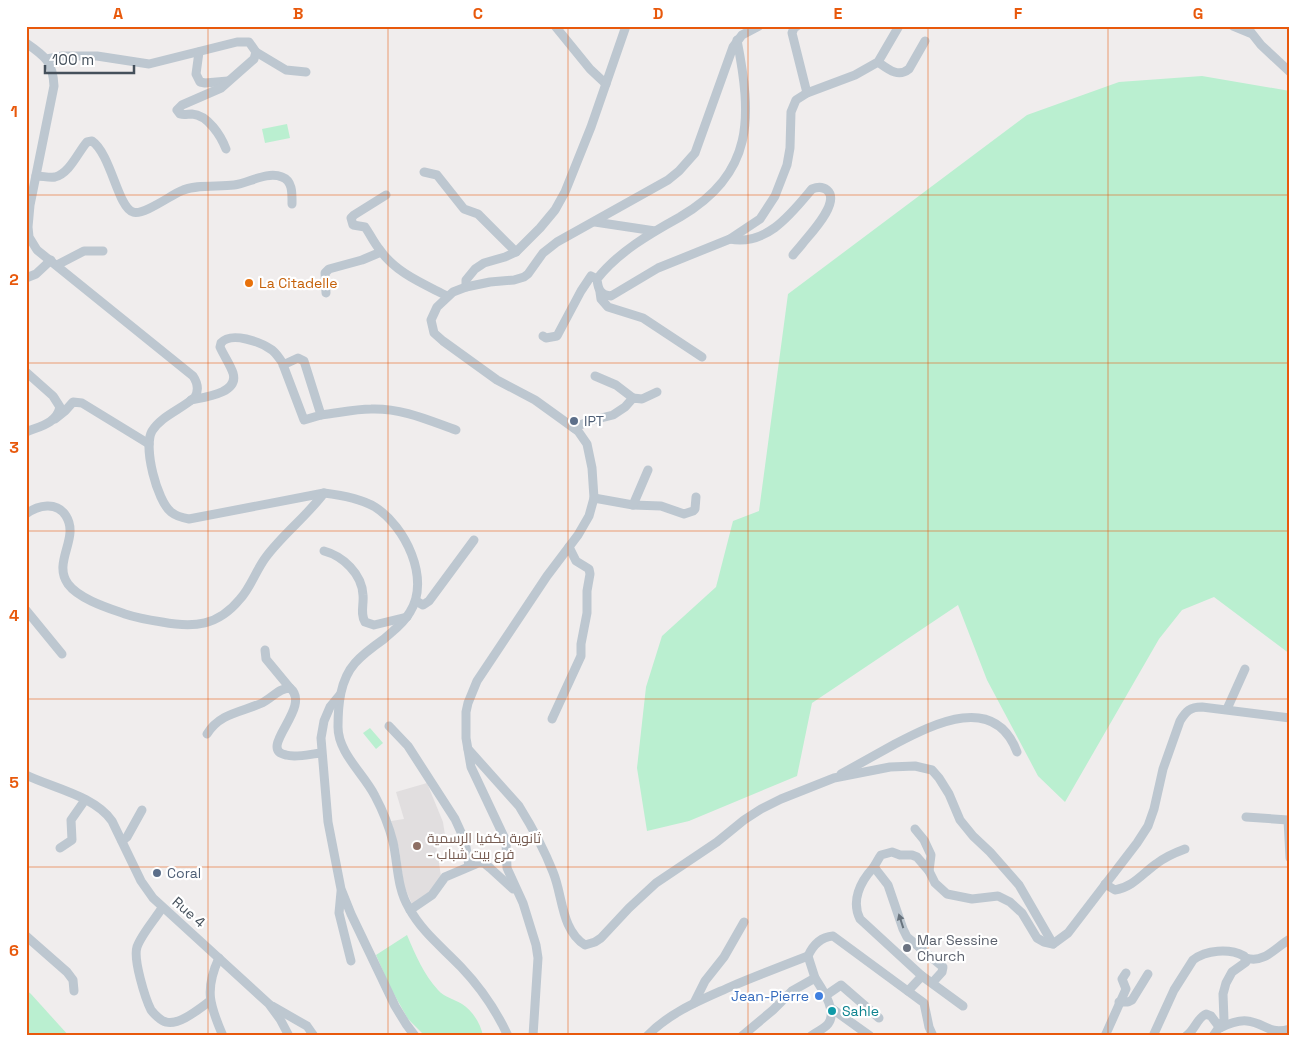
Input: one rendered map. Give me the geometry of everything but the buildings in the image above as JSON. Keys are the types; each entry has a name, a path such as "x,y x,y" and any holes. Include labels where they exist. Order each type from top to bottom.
{"street":[{"path":"555,26 590,69 606,84"},
{"path":"466,287 466,280 475,269 484,263 516,252 540,228 559,203 591,127 626,26"},
{"path":"533,1036 538,958 536,945 523,903 507,868 506,841 471,767 466,727 468,702 477,681 589,516 594,498 590,453 584,438 574,428 535,400 497,380 434,333 431,320 448,296 457,290 490,282 514,280 524,277 548,248 668,180 690,161 700,143 727,62 737,40 742,35 759,26"},
{"path":"797,26 792,33 807,93"},
{"path":"600,292 611,296 658,268 730,239 760,219 775,196 787,165 793,104 807,93 855,75 878,62 899,26"},
{"path":"1234,26 1248,30 1290,72"},
{"path":"702,358 643,318 608,307 601,299 597,278 605,269 655,231 702,203 714,192 739,155 746,118 745,87 737,40"},
{"path":"47,59 62,56 97,56 149,64 244,41 249,42 256,52 286,70 306,72"},
{"path":"878,62 894,72 905,72 909,69 925,41"},
{"path":"26,43 47,59 53,75 54,86 30,206 28,233 31,242 37,250 196,380 197,393 191,400 160,422 153,430 148,444 160,496 170,512 179,517 189,519 324,493 340,495 366,502 388,518 402,537 415,562 419,584 416,601 407,617 398,627 353,664 347,675 340,694 338,728 340,740 346,753 365,778 382,809 393,842 400,884 410,910 431,938 477,985 496,1012 508,1036"},
{"path":"199,52 196,74 200,82 229,81"},
{"path":"226,149 217,133 207,121 192,114 180,114 177,110 182,105 213,92 229,81 254,59 256,52"},
{"path":"36,176 54,178 58,176 66,170 87,142 92,142 110,168 121,196 131,212 137,213 145,210 187,188 236,185 264,177 276,176 283,177 290,183 292,204"},
{"path":"424,172 437,175 464,209 478,214 516,252"},
{"path":"730,239 750,240 781,224 812,189 822,187 829,193 831,201 826,214 793,255"},
{"path":"386,195 351,218 353,225 365,227 381,252 400,270 448,296"},
{"path":"595,222 655,231"},
{"path":"26,278 54,263 84,251 103,251"},
{"path":"326,293 325,273 329,269 362,260 381,252"},
{"path":"543,336 546,338 557,336 580,291 591,276 597,278"},
{"path":"191,400 227,390 233,383 233,373 220,347 221,343 226,338 246,338 273,350 282,365 304,420 321,415 370,409 388,409 414,414 456,430"},
{"path":"282,365 298,358 304,361 321,415"},
{"path":"26,372 58,402 60,407 55,419"},
{"path":"595,376 616,385 632,398 642,399 656,392"},
{"path":"574,428 589,421 613,416 625,407 632,398"},
{"path":"26,432 48,424 73,402 82,403 148,444"},
{"path":"633,505 648,470"},
{"path":"27,512 40,507 51,506 62,511 67,517 71,526 62,564 62,572 73,590 96,603 132,616 193,625 208,623 216,619 239,601 267,556 310,511 324,493"},
{"path":"594,498 633,505 661,506 684,514 695,509 696,497"},
{"path":"416,601 423,605 429,601 474,540"},
{"path":"552,720 579,663 587,613 589,569 576,561 569,547"},
{"path":"324,551 343,559 357,578 363,593 362,616 365,622 374,625 407,617"},
{"path":"26,610 62,654"},
{"path":"265,650 266,658 295,694 295,707 278,739 277,751 282,755 288,756 321,753"},
{"path":"1227,709 1245,669"},
{"path":"207,734 222,719 262,703 283,689 290,688"},
{"path":"340,694 330,707 324,721 321,753 328,822 341,889 395,1006 415,1036"},
{"path":"963,1006 922,976 860,919 856,912 856,902 862,879 874,867 882,855 892,852 900,855 912,854 917,856 934,883 947,894 972,899 998,896 1010,902 1022,913 1037,938 1053,944 1068,933 1148,826 1163,770 1180,721 1189,709 1195,707 1227,709 1290,718"},
{"path":"468,749 526,816 554,873 572,934 585,945 601,938 656,883 717,842 761,809 834,778 920,730 944,721 979,717 990,720 1004,731 1013,742 1017,752"},
{"path":"389,726 408,746 455,819 465,841 469,866"},
{"path":"834,778 890,767 915,766 932,770 949,794 960,820 1019,885 1053,944"},
{"name":"Rue 4","path":"26,775 84,800 109,817 141,881 162,908 197,936 241,980 269,1004 289,1036"},
{"path":"60,848 72,840 71,820 84,800"},
{"path":"122,841 127,837 142,810"},
{"path":"1246,817 1288,820 1290,858"},
{"path":"915,829 924,840 931,854 928,871"},
{"path":"1105,884 1115,890 1127,887 1141,878 1157,863 1184,849"},
{"path":"410,910 432,895 445,877 469,866 484,864 517,891"},
{"path":"874,867 888,884 907,937 942,966 942,972 932,982"},
{"path":"341,889 340,913 351,961"},
{"path":"162,908 137,946 136,954 138,970 152,1011 165,1022 172,1022 186,1017 210,1002"},
{"path":"694,1003 744,922"},
{"path":"26,936 67,972 73,980 74,991"},
{"path":"647,1036 667,1019 694,1003 808,956 814,944 826,936 833,936 924,1003 933,1036"},
{"path":"1153,1036 1174,990 1193,960 1202,955 1223,950 1238,952 1250,959 1262,958 1290,939"},
{"path":"808,956 815,978 826,996 831,1017 829,1022 811,1036"},
{"path":"220,958 212,975 210,1002 223,1036"},
{"path":"1213,1036 1224,1020 1223,989 1231,974 1245,964 1246,958"},
{"path":"1105,1036 1126,989 1122,980 1126,973"},
{"path":"1119,1002 1132,1000 1148,974"},
{"path":"908,991 922,976"},
{"path":"742,1036 792,991 815,978"},
{"path":"826,996 841,985 879,1018"},
{"path":"269,1004 307,1026 314,1036"},
{"path":"830,1008 870,1036"},
{"path":"1186,1036 1200,1017 1206,1014 1211,1016 1220,1028"},
{"path":"1220,1028 1234,1022 1247,1020 1275,1031 1290,1029"}],"shaded area":[{"name":"ثانوية بكفيا الرسمية - فرع بيت شباب","path":"427,783 443,822 445,835 435,839 441,876 435,888 412,904 404,886 399,849 391,821 404,819 396,792"}],"green space":[{"path":"1202,76 1290,91 1290,654 1214,597 1182,610 1159,639 1065,802 1038,776 987,680 958,605 812,703 797,776 689,821 647,831 637,768 646,687 662,636 716,587 733,521 759,511 788,294 1027,115 1119,82"},
{"path":"287,124 290,138 265,143 262,129"},
{"path":"370,728 383,743 376,749 363,733"},
{"path":"407,935 428,978 443,994 462,1004 473,1014 483,1036 425,1036 408,1019 390,987 376,955"},
{"path":"26,990 31,994 69,1036 26,1036"}],"place":[{"name":"La Citadelle","path":"249,283"},
{"name":"IPT","path":"574,421"},
{"name":"ثانوية بكفيا الرسمية - فرع بيت شباب","path":"417,846"},
{"name":"Coral","path":"157,873"},
{"name":"Mar Sessine Church","path":"907,948"},
{"name":"Jean-Pierre","path":"819,996"},
{"name":"Sahle","path":"832,1011"}]}
